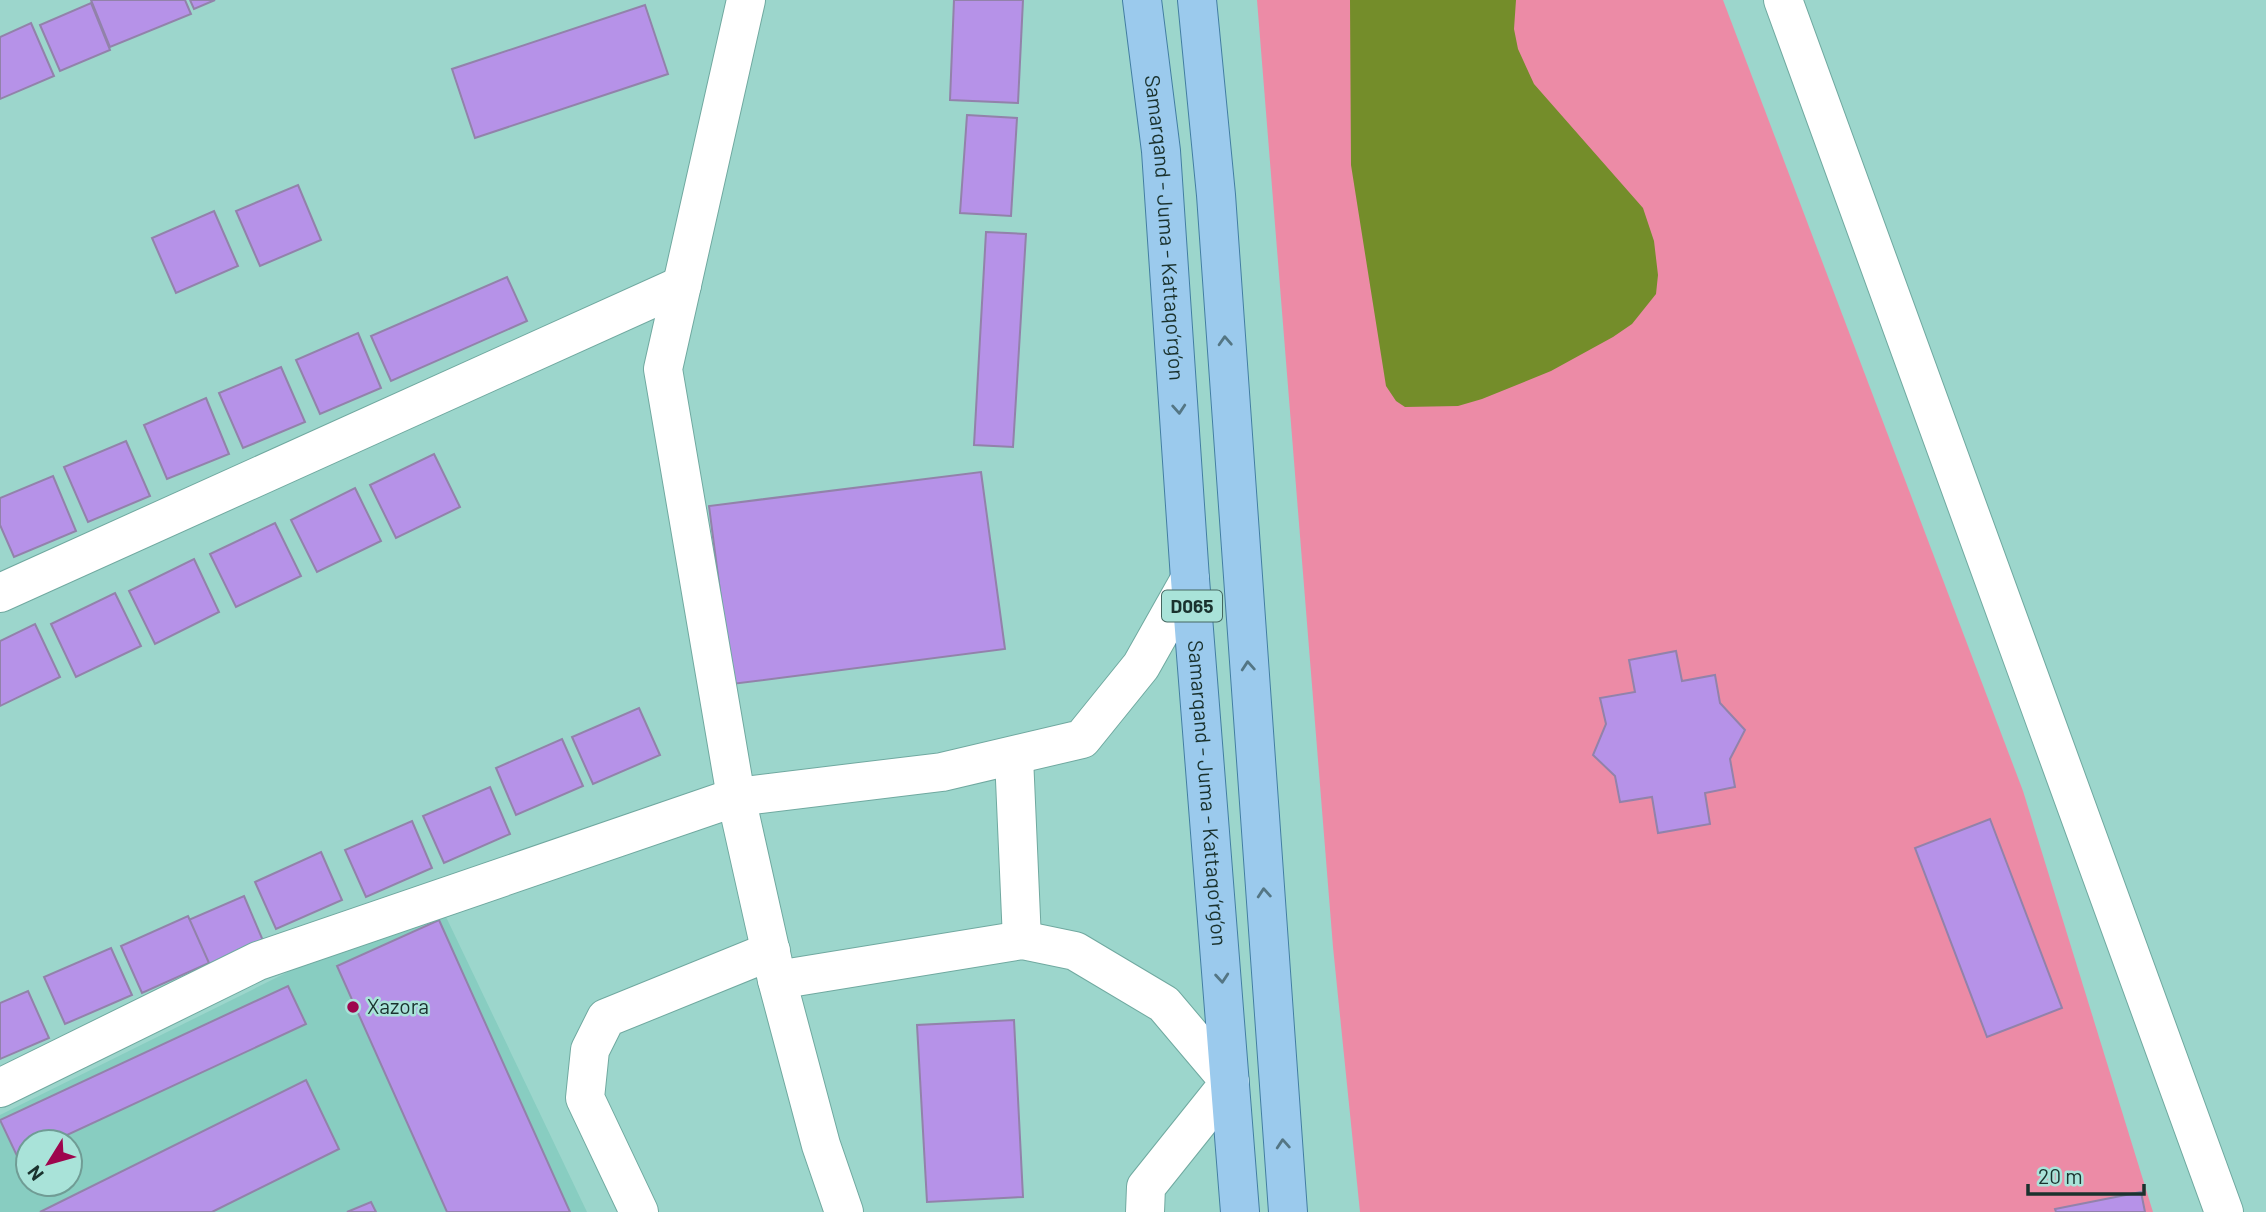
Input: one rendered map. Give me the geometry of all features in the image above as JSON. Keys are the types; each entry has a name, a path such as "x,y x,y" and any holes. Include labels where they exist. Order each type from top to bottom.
{"main road":[{"name":"Samarqand - Juma - Kattaqo‘rg‘on","path":"1142,0 1161,151 1190,579 1240,1212"},
{"name":"D065","path":"1197,0 1216,195 1288,1212"}],"street":[{"path":"746,0 663,369 736,797 774,966 821,1144 844,1212"},
{"path":"1783,0 2224,1212"},
{"path":"0,593 682,285"},
{"path":"0,1088 258,961 736,797 942,772 1082,739 1141,666 1190,579"},
{"path":"1014,757 1022,940"},
{"path":"639,1212 585,1098 590,1050 606,1018 774,966 1022,940 1075,951 1164,1004 1230,1082 1146,1187 1145,1212"}],"shaded area":[{"path":"1257,0 1723,0 2023,791 2153,1212 1360,1212 1333,947"},
{"path":"1350,0 1516,0 1514,29 1518,49 1534,84 1643,208 1654,241 1658,275 1656,294 1632,324 1551,371 1482,399 1458,406 1405,407 1396,401 1386,386 1351,165"},
{"name":"Xazora","path":"437,898 587,1212 0,1212 0,1115"}],"building":[{"path":"91,0 185,0 191,14 110,47"},
{"path":"190,0 215,0 194,9"},
{"path":"954,0 1023,0 1018,103 950,100"},
{"path":"91,3 110,50 60,71 40,25"},
{"path":"645,5 668,74 475,138 452,69"},
{"path":"31,23 54,76 0,99 0,37"},
{"path":"967,115 1017,118 1011,216 960,213"},
{"path":"298,185 321,240 260,266 236,211"},
{"path":"214,211 238,266 176,293 152,238"},
{"path":"986,232 1026,234 1013,447 974,445"},
{"path":"507,277 527,321 391,381 371,336"},
{"path":"358,333 381,388 320,414 296,360"},
{"path":"281,367 305,422 243,448 219,393"},
{"path":"206,398 229,454 167,479 144,425"},
{"path":"126,441 150,496 88,522 64,467"},
{"path":"434,454 460,507 396,538 370,485"},
{"path":"981,472 1005,649 732,684 709,506"},
{"path":"53,476 76,531 14,557 0,525 0,498"},
{"path":"355,488 381,541 317,572 291,520"},
{"path":"275,523 301,576 236,607 210,554"},
{"path":"194,559 219,612 155,644 129,591"},
{"path":"115,593 141,646 76,677 51,624"},
{"path":"35,624 60,677 0,706 0,641"},
{"path":"1676,651 1682,681 1715,675 1720,703 1745,730 1730,759 1735,787 1705,793 1710,824 1658,833 1652,797 1620,802 1615,776 1593,755 1606,724 1600,698 1635,692 1629,660"},
{"path":"639,708 660,755 593,784 572,737"},
{"path":"562,739 583,786 516,815 496,768"},
{"path":"490,787 510,834 444,863 423,816"},
{"path":"1990,819 2062,1008 1987,1037 1915,848"},
{"path":"412,821 432,868 366,897 345,850"},
{"path":"321,852 342,900 276,929 255,882"},
{"path":"244,896 264,943 197,972 177,925"},
{"path":"188,916 209,963 142,993 121,946"},
{"path":"439,920 570,1212 447,1212 337,966"},
{"path":"111,948 132,995 65,1024 44,977"},
{"path":"288,986 306,1024 82,1128 14,1128 14,1150 0,1120"},
{"path":"28,991 49,1038 0,1059 0,1003"},
{"path":"1014,1020 1023,1197 927,1202 917,1025"},
{"path":"306,1080 339,1149 212,1212 40,1212 68,1198 84,1198 84,1190"},
{"path":"2141,1192 2145,1212 2056,1212 2055,1209"},
{"path":"371,1202 376,1212 347,1212"}],"place":[{"name":"Xazora","path":"353,1007"}]}
